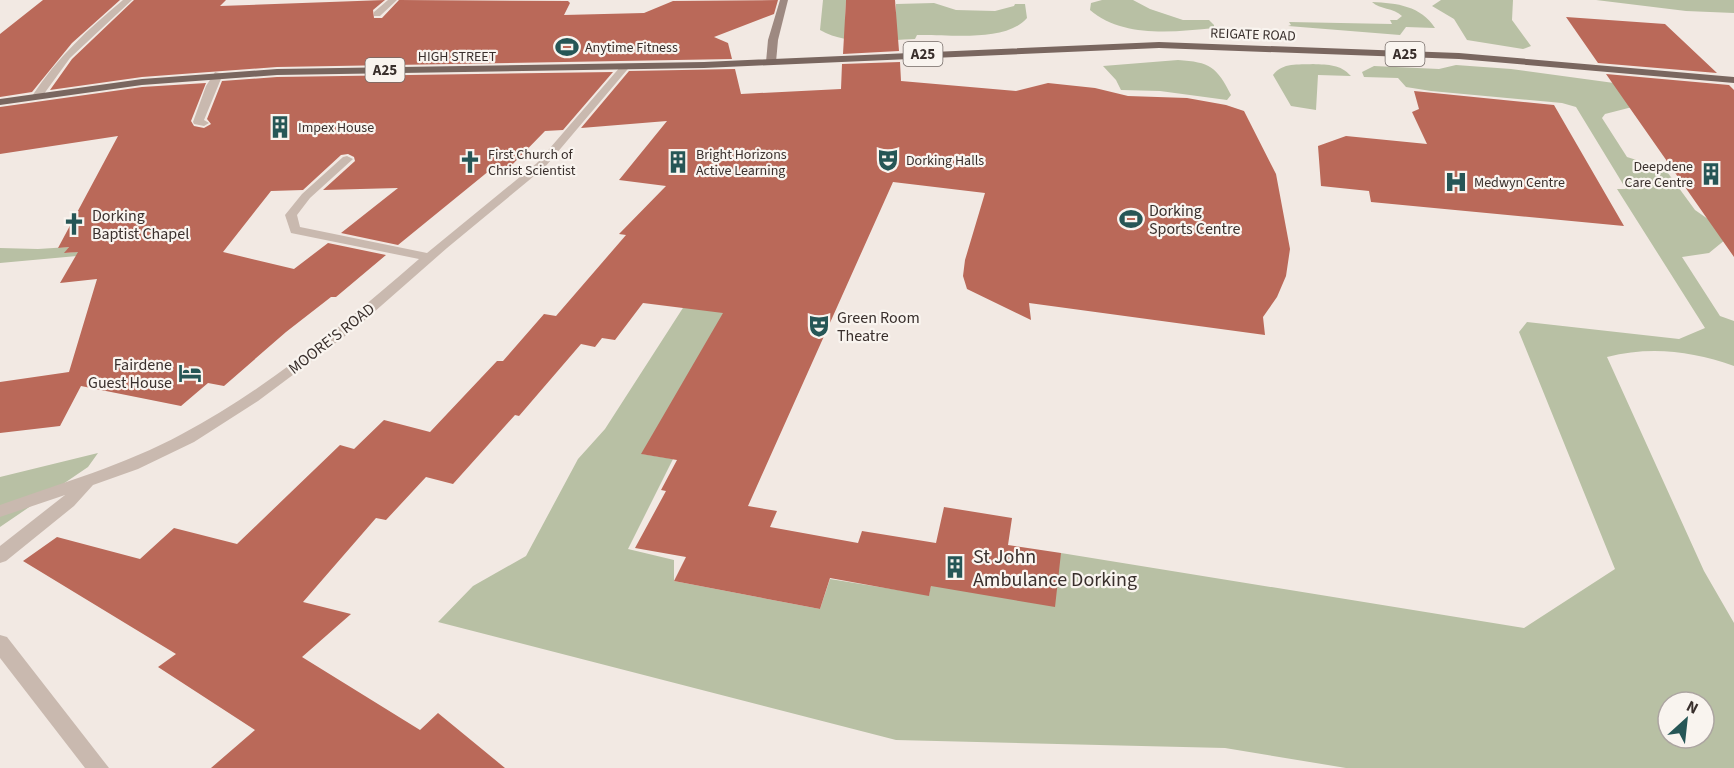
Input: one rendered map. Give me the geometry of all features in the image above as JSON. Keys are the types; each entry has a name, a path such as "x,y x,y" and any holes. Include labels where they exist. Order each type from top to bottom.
{"main road":[{"name":"REIGATE ROAD","path":"771,62 1075,47 1233,46 1471,57 1734,80"},
{"name":"HIGH STREET","path":"0,102 218,75 348,70 624,68 771,62"}],"street":[{"path":"37,96 45,83 89,32 128,0"},
{"path":"377,14 393,0"},
{"path":"771,62 773,40 784,0"},
{"name":"MOORE'S ROAD","path":"0,556 68,502 89,479 132,465 188,438 234,411 352,324 541,165 624,68"},
{"path":"204,123 198,122 211,86 218,75"},
{"path":"348,159 306,196 291,215 296,230 429,257"},
{"path":"0,511 89,479"},
{"path":"0,642 98,768"}],"green space":[{"path":"823,0 846,0 845,19 896,19 896,4 934,3 956,10 995,11 1015,4 1025,4 1027,18 1017,26 991,34 917,35 915,39 854,40 820,30"},
{"path":"1102,0 1133,0 1150,9 1183,20 1209,20 1214,28 1149,31 1117,25 1090,10 1091,3"},
{"path":"1441,0 1513,0 1512,20 1531,46 1523,49 1467,40 1454,19 1432,6"},
{"path":"1596,0 1734,0 1734,13 1686,11"},
{"path":"1372,2 1390,3 1416,10 1435,28 1406,27 1400,35 1288,26 1291,25 1289,22 1392,24 1390,20 1397,20 1402,16"},
{"path":"1178,60 1198,62 1211,68 1217,72 1231,95 1227,100 1160,91 1121,90 1116,80 1103,66"},
{"path":"1313,64 1338,67 1351,76 1318,75 1316,110 1291,106 1273,75 1286,66"},
{"path":"1456,65 1511,69 1614,83 1644,104 1605,114 1602,118 1627,157 1665,169 1695,210 1731,235 1709,253 1682,257 1720,316 1734,321 1734,366 1702,357 1671,352 1639,352 1607,357 1704,571 1734,623 1734,768 1346,768 1225,748 896,740 438,622 473,586 526,556 578,459 605,429 755,196 766,241 642,454 673,459 628,549 674,560 674,581 820,609 830,579 929,595 931,586 1061,553 1524,628 1615,569 1519,332 1527,322 1679,339 1705,328 1617,189 1626,189 1576,107 1562,103 1431,91 1406,87 1398,78 1364,77 1362,72 1374,66 1439,69"},
{"path":"69,247 65,253 105,249 77,256 0,263 0,248"},
{"path":"98,453 88,467 0,527 0,477"}],"building":[{"path":"43,0 120,0 72,43 32,92 0,97 0,34"},
{"path":"134,0 226,0 220,6 385,0 373,10 374,18 382,18 399,0 568,1 570,3 564,15 644,13 673,1 778,0 774,14 714,37 728,43 732,59 277,67 142,77 50,90 72,59"},
{"path":"846,0 895,0 899,51 843,54"},
{"path":"1566,17 1665,24 1717,73 1598,63"},
{"path":"900,62 901,81 1016,91 1048,83 1095,88 1128,96 1187,98 1226,105 1244,111 1276,174 1290,249 1286,276 1277,297 1263,317 1265,335 1029,303 1031,320 967,289 963,276 965,260 985,193 893,182 748,506 777,511 770,527 858,543 862,531 936,543 944,507 1012,518 1008,545 1061,553 1055,607 931,586 929,596 830,578 820,609 674,581 686,557 635,548 666,491 661,490 677,460 641,454 723,313 643,303 615,340 602,338 595,347 581,344 519,416 515,415 453,484 426,477 386,520 376,518 303,602 351,614 302,657 420,730 438,713 505,768 211,768 255,730 158,667 176,654 23,561 57,537 140,559 174,528 237,544 340,445 354,449 384,420 430,432 497,361 503,361 544,314 556,316 626,235 619,234 666,186 619,180 667,121 581,128 629,71 735,69 741,94 841,89 842,64"},
{"path":"613,72 563,130 545,131 508,169 495,166 398,245 341,233 398,188 323,190 355,161 354,157 348,154 341,155 303,190 271,191 223,252 294,269 328,243 386,255 336,297 331,297 286,332 224,386 208,383 181,406 81,386 60,426 0,433 0,382 69,372 97,279 60,283 78,252 64,253 69,247 58,248 118,136 0,154 0,107 142,87 206,83 191,121 194,126 204,128 211,124 207,119 222,81 277,77"},
{"path":"1606,74 1729,85 1734,90 1734,257"},
{"path":"1414,91 1554,105 1624,226 1371,202 1369,191 1321,186 1318,146 1346,136 1427,144 1412,112 1419,109"}],"place":[{"name":"Anytime Fitness","path":"567,47"},
{"name":"Impex House","path":"280,127"},
{"name":"Dorking Halls","path":"888,160"},
{"name":"First Church of Christ Scientist","path":"470,162"},
{"name":"Bright Horizons Active Learning","path":"678,162"},
{"name":"Deepdene Care Centre","path":"1711,174"},
{"name":"Medwyn Centre","path":"1456,182"},
{"name":"Dorking Sports Centre","path":"1131,219"},
{"name":"Dorking Baptist Chapel","path":"74,224"},
{"name":"Green Room Theatre","path":"819,326"},
{"name":"Fairdene Guest House","path":"190,373"},
{"name":"St John Ambulance Dorking","path":"955,567"}]}
